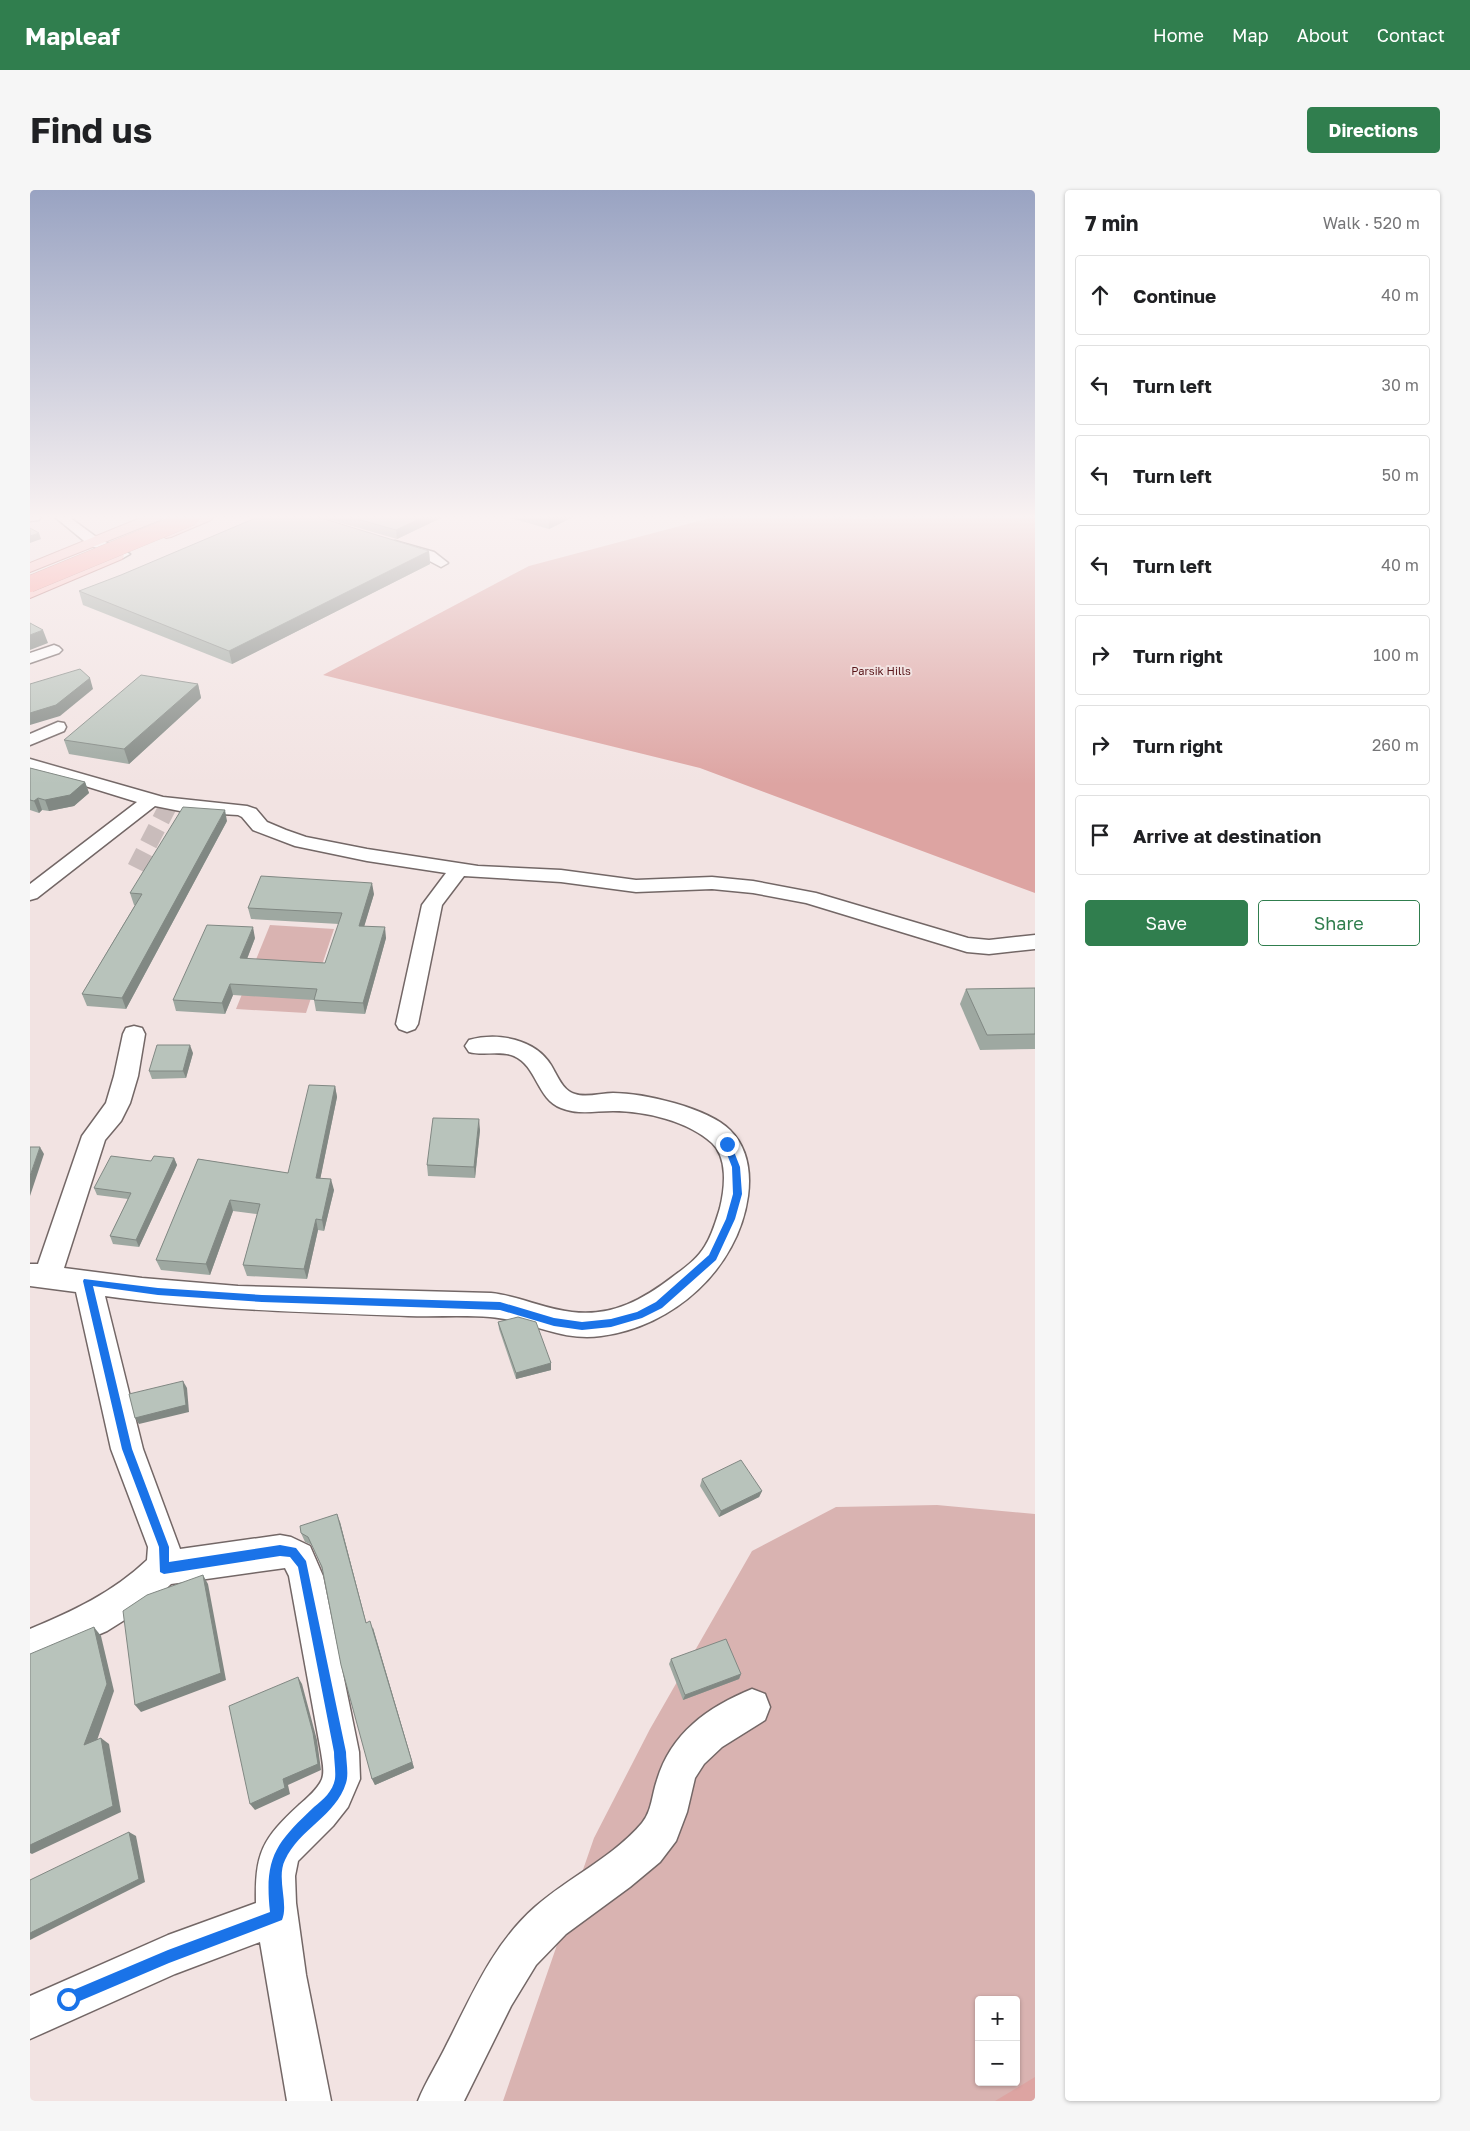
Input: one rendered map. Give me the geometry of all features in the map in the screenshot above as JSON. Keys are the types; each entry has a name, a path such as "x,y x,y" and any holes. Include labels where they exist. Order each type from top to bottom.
{"street":[{"path":"30,658 54,650"},
{"path":"30,740 58,727"},
{"path":"30,764 70,773 151,800 169,804 241,810 249,813 260,826 302,842 367,855 478,872 561,876 636,886 712,883 754,887 809,897 967,945 989,947 1035,942"},
{"path":"30,894 151,800"},
{"path":"407,1024 432,905 459,869"},
{"path":"134,1034 120,1099 106,1127 94,1136 38,1276 87,1281 158,1292 262,1298 500,1306 554,1322 582,1326 611,1323 639,1315 659,1305 712,1258 731,1219 737,1194 736,1167 727,1144 718,1134 706,1126 659,1109 616,1102 570,1102 561,1098 554,1090 544,1069 535,1058 524,1051 512,1047 477,1046"},
{"path":"87,1281 127,1449 164,1547 164,1568"},
{"path":"30,1647 95,1619 138,1592 164,1568 280,1551 293,1552 302,1565 340,1752 341,1781 332,1799 292,1838 278,1859 274,1890 309,2101"},
{"path":"440,2101 456,2075 503,1977 538,1932 641,1852 658,1833 666,1817 678,1774 691,1748 713,1730 752,1707"},
{"path":"30,2018 168,1956 278,1916"}],"shaded area":[{"path":"270,925 334,929 306,1013 236,1009"},
{"path":"937,1505 1035,1514 1035,2101 503,2101 594,1838 650,1729 752,1551 836,1507"}],"green space":[{"name":"Parsik Hills","path":"453,606 1035,606 1035,893 700,768 323,675"},
{"path":"1035,2077 1035,2101 995,2101"}],"building":[{"path":"117,606 319,606 229,651"},
{"path":"30,623 43,630 30,635"},
{"path":"80,669 90,678 56,705 30,713 30,684"},
{"path":"141,675 198,684 124,749 64,740"},
{"path":"30,768 85,782 70,795 45,800 38,798 34,801 30,800"},
{"path":"183,807 225,810 122,998 82,994 142,894 130,893"},
{"path":"261,876 372,883 359,926 385,927 363,1003 314,1000 317,989 230,984 222,1003 173,1000 207,925 253,927 240,958 325,963 342,913 248,908"},
{"path":"1035,988 1035,1034 987,1035 966,989"},
{"path":"157,1045 190,1045 183,1071 149,1071"},
{"path":"309,1085 335,1086 316,1178 331,1179 322,1220 316,1219 304,1269 243,1265 260,1204 230,1200 206,1264 156,1260 198,1159 288,1173"},
{"path":"433,1118 479,1119 474,1167 427,1165"},
{"path":"30,1147 40,1147 30,1176"},
{"path":"111,1156 151,1161 154,1156 174,1158 136,1240 110,1236 131,1193 94,1188"},
{"path":"518,1317 536,1322 551,1363 516,1373 498,1322"},
{"path":"183,1381 186,1405 135,1418 129,1394"},
{"path":"741,1460 762,1491 721,1511 702,1479"},
{"path":"337,1514 366,1623 370,1621 412,1762 372,1779 341,1665 322,1567 308,1537 301,1533 300,1526"},
{"path":"203,1575 221,1673 135,1705 123,1611 147,1595"},
{"path":"94,1627 107,1684 84,1745 101,1738 113,1806 30,1845 30,1654"},
{"path":"726,1639 741,1674 685,1695 671,1659"},
{"path":"298,1677 313,1733 318,1764 283,1779 285,1788 250,1804 229,1706"},
{"path":"129,1832 139,1879 30,1933 30,1880"}],"tunnel":[{"path":"136,868 169,804"}],"route":[{"path":"68,1999 168,1956 278,1916 274,1890 278,1859 292,1838 332,1799 341,1781 340,1752 306,1576 298,1556 293,1552 280,1551 164,1568 164,1547 151,1508 127,1449 87,1281 158,1292 367,1303 500,1306 554,1322 582,1326 611,1323 639,1315 659,1305 712,1258 731,1219 737,1194 736,1167 727,1144"}]}
